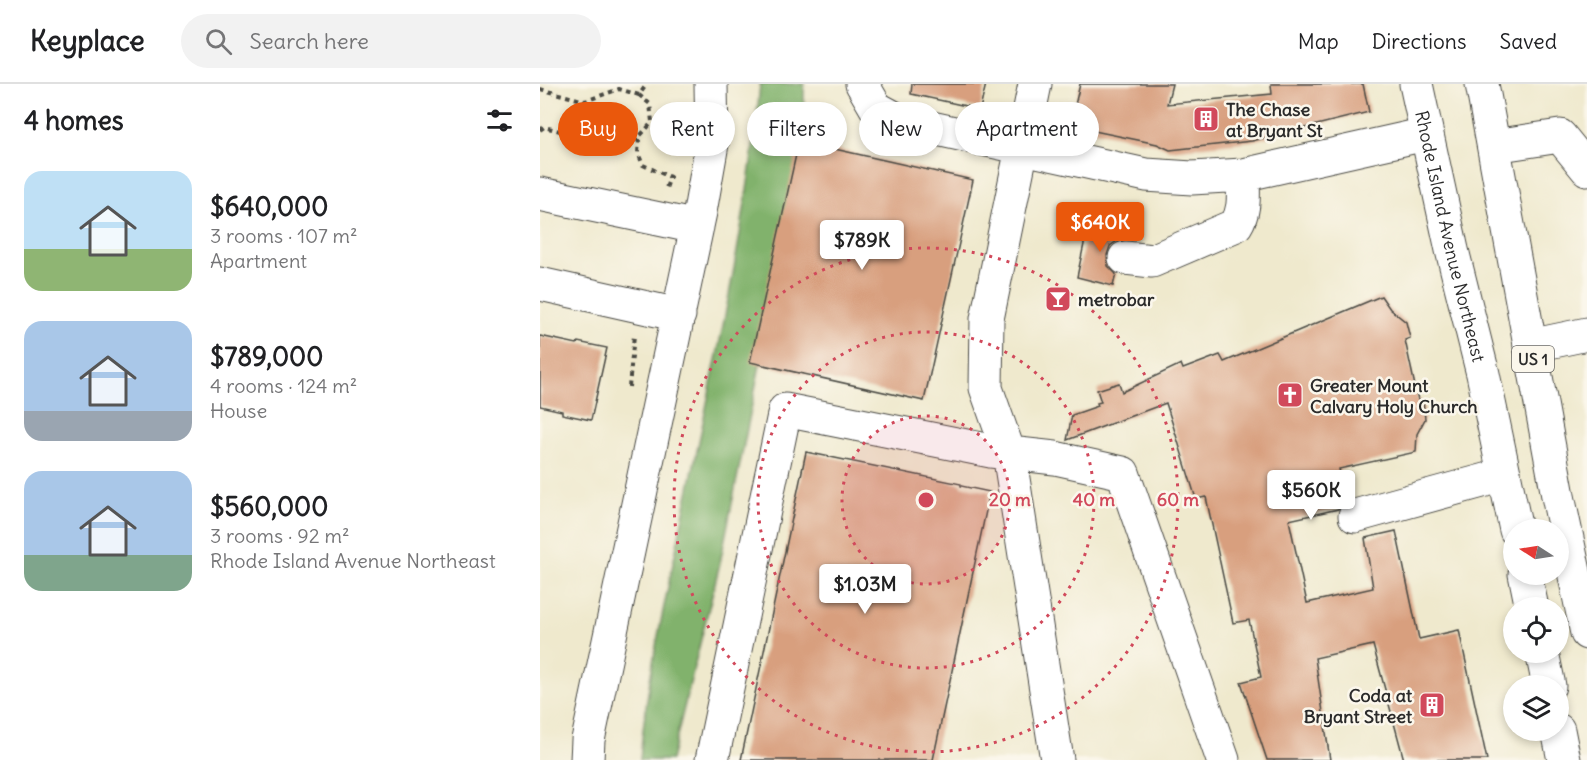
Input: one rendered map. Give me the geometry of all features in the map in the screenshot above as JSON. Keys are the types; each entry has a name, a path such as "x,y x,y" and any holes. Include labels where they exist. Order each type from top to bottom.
{"main road":[{"path":"587,760 588,740 697,226 712,144 711,84"},
{"path":"862,84 876,108 900,121 955,133"},
{"path":"1031,102 1035,84"},
{"name":"Rhode Island Avenue Northeast","path":"1416,84 1483,374 1514,519"},
{"name":"US 1","path":"1482,84 1530,346 1587,633"},
{"path":"1057,156 1146,176 1192,178 1243,175 1426,134"},
{"path":"1494,146 1560,135 1587,169"},
{"path":"1020,156 987,319 986,388 1009,453 1057,760"},
{"path":"1125,258 1152,261 1236,225 1244,206 1243,175"},
{"path":"540,194 697,226"},
{"path":"540,284 679,315"},
{"path":"1530,346 1587,334"},
{"path":"712,760 784,410 1009,453 1055,458 1123,473 1223,760"},
{"path":"1355,516 1504,475"},
{"path":"1560,741 1564,760"}],"path":[{"path":"639,95 647,84"},
{"path":"540,89 585,101 619,89 639,95 650,104 652,122 639,139 638,153 643,165 670,177 662,198"},
{"path":"540,130 544,127 558,130"}],"green space":[{"path":"760,84 804,84 804,102 758,102"},
{"path":"752,156 796,156 765,340 720,563 671,760 640,760 646,703 656,647 715,367"}],"building":[{"path":"912,84 986,84 982,102 955,104 911,94"},
{"name":"The Chase at Bryant St","path":"1080,84 1172,84 1167,104 1272,94 1271,84 1363,84 1369,112 1252,141 1170,150 1157,144 1099,132 1099,102 1076,102"},
{"path":"847,152 973,180 924,401 750,362 796,156 847,156"},
{"path":"1100,220 1126,226 1123,240 1110,246 1107,255 1108,266 1116,274 1113,286 1077,277 1087,230 1099,226"},
{"path":"1381,296 1390,309 1406,322 1410,338 1405,340 1418,400 1423,401 1425,419 1417,434 1416,452 1339,469 1346,500 1338,509 1289,520 1307,603 1373,588 1365,538 1396,531 1419,639 1459,630 1487,760 1404,760 1373,645 1315,658 1330,760 1267,760 1241,682 1261,677 1249,620 1233,623 1206,497 1196,499 1166,403 1067,440 1072,415 1098,406 1097,403 1101,402 1097,390 1119,383 1122,392 1181,364 1183,369 1220,355 1224,362"},
{"path":"540,336 607,348 591,420 562,414 562,411 540,406"},
{"path":"806,452 990,492 933,760 741,760"}],"place":[{"name":"The Chase at Bryant St","path":"1206,119"},
{"name":"metrobar","path":"1058,299"},
{"name":"Greater Mount Calvary Holy Church","path":"1290,395"},
{"name":"Coda at Bryant Street","path":"1432,705"}]}
